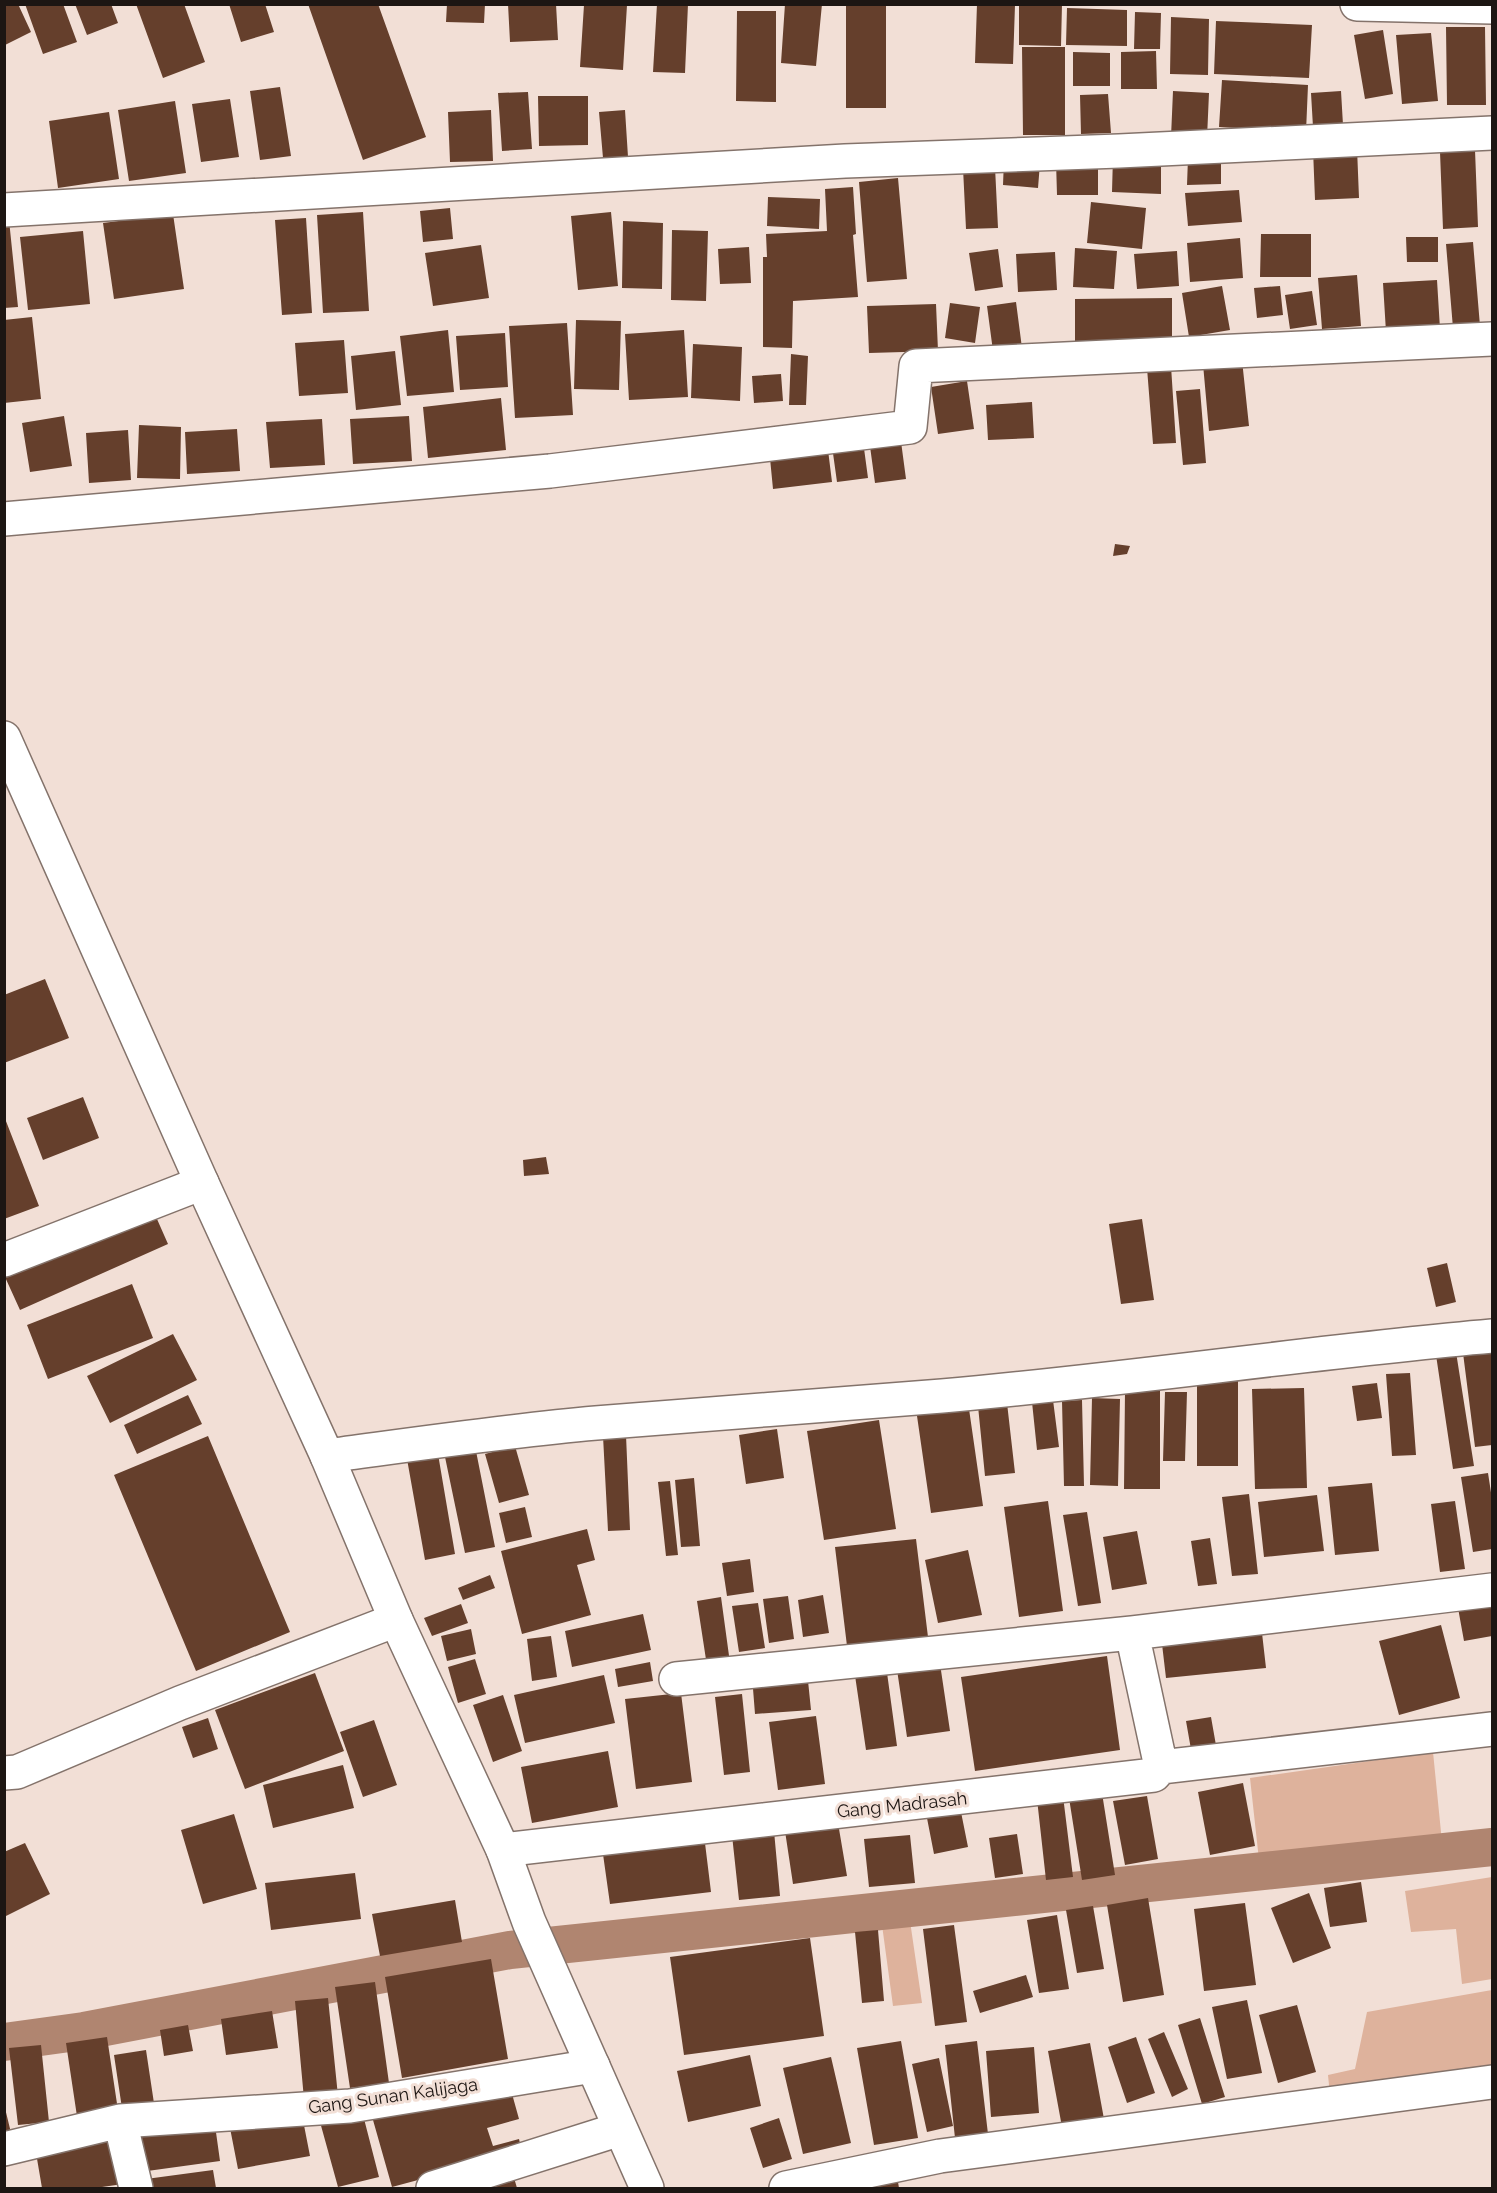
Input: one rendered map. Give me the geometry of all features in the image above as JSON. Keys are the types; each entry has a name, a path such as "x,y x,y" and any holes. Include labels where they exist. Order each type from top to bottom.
{"street":[{"path":"1357,4 1492,7"},
{"path":"4,210 845,161 1492,133"},
{"path":"4,519 550,471 910,427 916,366 1492,339"},
{"path":"4,738 202,1183 327,1456 396,1620 503,1850 529,1922 647,2188"},
{"path":"4,1260 202,1183"},
{"path":"327,1456 486,1434 594,1423 944,1396 1379,1346 1492,1336"},
{"path":"676,1679 1132,1633 1492,1590"},
{"path":"4,1773 17,1772 180,1703 396,1620"},
{"path":"1132,1633 1161,1767"},
{"name":"Gang Madrasah","path":"503,1850 1140,1778 1154,1775 1161,1767 1492,1729"},
{"name":"Gang Sunan Kalijaga","path":"4,2149 120,2121 350,2106 593,2066"},
{"path":"786,2188 940,2156 1492,2082"},
{"path":"120,2121 136,2188"},
{"path":"433,2188 620,2129"}],"shaded area":[{"path":"1433,1752 1442,1842 1259,1860 1250,1778"},
{"path":"1492,1877 1492,1979 1462,1984 1456,1929 1411,1932 1405,1891"},
{"path":"910,1921 922,2003 893,2006 882,1925"},
{"path":"1492,1990 1492,2073 1330,2095 1328,2075 1355,2069 1367,2012"}],"building":[{"path":"5,4 18,4 31,32 5,45"},
{"path":"25,4 63,4 77,42 43,54"},
{"path":"75,4 111,4 118,23 87,35"},
{"path":"136,4 184,4 205,62 163,78"},
{"path":"229,4 265,4 274,32 241,42"},
{"path":"308,4 378,4 426,137 363,160"},
{"path":"447,4 485,4 484,23 446,22"},
{"path":"508,4 556,4 558,40 510,42"},
{"path":"657,4 688,4 685,73 653,72"},
{"path":"785,4 822,4 816,66 781,63"},
{"path":"846,4 886,4 886,108 846,108"},
{"path":"977,4 1015,5 1013,64 975,63"},
{"path":"1019,4 1062,4 1061,46 1019,45"},
{"path":"584,5 627,5 623,70 580,67"},
{"path":"1067,8 1127,10 1127,46 1066,45"},
{"path":"737,11 776,11 776,102 736,101"},
{"path":"1135,12 1161,13 1160,49 1134,49"},
{"path":"1171,17 1209,19 1208,75 1170,74"},
{"path":"1216,21 1312,25 1309,78 1214,74"},
{"path":"1446,27 1485,27 1486,105 1447,105"},
{"path":"1383,30 1393,94 1365,99 1354,35"},
{"path":"1431,33 1438,101 1402,104 1396,35"},
{"path":"1022,47 1065,47 1065,135 1023,135"},
{"path":"1156,51 1157,89 1121,89 1121,52"},
{"path":"1073,52 1110,53 1110,86 1073,86"},
{"path":"1222,80 1308,85 1306,132 1219,127"},
{"path":"280,87 291,156 260,160 250,91"},
{"path":"1173,91 1209,93 1207,138 1171,137"},
{"path":"1341,91 1343,125 1313,127 1311,93"},
{"path":"528,92 532,149 502,151 498,93"},
{"path":"1108,94 1111,133 1081,134 1080,95"},
{"path":"538,96 588,96 588,145 539,146"},
{"path":"230,99 239,157 201,162 192,104"},
{"path":"175,101 186,173 129,181 118,110"},
{"path":"491,110 493,161 450,162 448,112"},
{"path":"625,110 628,157 603,158 599,112"},
{"path":"109,112 119,179 58,188 49,121"},
{"path":"1357,148 1359,198 1315,200 1313,149"},
{"path":"1475,150 1478,227 1443,229 1440,152"},
{"path":"1113,156 1161,157 1161,194 1112,192"},
{"path":"1221,157 1221,184 1187,185 1188,158"},
{"path":"1004,160 1040,163 1038,188 1003,185"},
{"path":"1056,161 1098,161 1098,195 1057,195"},
{"path":"995,167 998,228 966,229 963,168"},
{"path":"898,178 907,279 867,282 859,182"},
{"path":"853,187 856,234 853,235 858,297 793,301 792,348 763,347 763,257 767,257 766,234 827,231 825,189"},
{"path":"1239,190 1242,222 1188,226 1185,193"},
{"path":"768,197 820,199 819,229 767,226"},
{"path":"1091,202 1146,208 1142,249 1087,243"},
{"path":"450,208 453,239 423,242 420,211"},
{"path":"363,212 369,311 323,313 317,215"},
{"path":"611,212 618,286 578,290 571,216"},
{"path":"173,214 184,289 114,299 103,223"},
{"path":"306,218 312,313 282,315 275,220"},
{"path":"9,220 18,307 4,308 4,221"},
{"path":"623,221 663,223 662,289 622,288"},
{"path":"672,230 708,231 706,301 671,300"},
{"path":"83,231 90,304 28,310 20,237"},
{"path":"1261,234 1311,234 1311,277 1260,277"},
{"path":"1406,237 1438,237 1438,262 1407,262"},
{"path":"1240,238 1243,278 1190,282 1187,243"},
{"path":"1473,242 1480,326 1453,328 1446,244"},
{"path":"481,245 489,298 433,306 425,253"},
{"path":"749,247 751,283 720,284 718,249"},
{"path":"1075,248 1117,251 1114,289 1073,287"},
{"path":"998,249 1003,287 975,291 969,253"},
{"path":"1177,251 1179,286 1137,289 1134,254"},
{"path":"1055,252 1057,290 1018,292 1016,254"},
{"path":"1357,275 1361,326 1322,329 1318,278"},
{"path":"1437,280 1440,329 1386,332 1383,283"},
{"path":"1222,286 1230,330 1189,337 1182,293"},
{"path":"1280,286 1283,315 1257,318 1254,288"},
{"path":"1312,291 1317,325 1290,329 1285,295"},
{"path":"1172,298 1172,341 1075,341 1075,299"},
{"path":"1016,302 1022,348 993,351 987,306"},
{"path":"950,303 980,307 975,343 945,338"},
{"path":"936,304 938,351 869,353 867,306"},
{"path":"32,317 41,399 4,403 4,320"},
{"path":"576,320 621,321 619,390 574,389"},
{"path":"567,323 573,415 515,418 509,326"},
{"path":"448,330 454,392 407,396 400,336"},
{"path":"684,330 688,397 629,400 625,334"},
{"path":"505,333 508,387 460,390 456,336"},
{"path":"344,340 348,393 299,396 295,343"},
{"path":"693,344 742,347 740,401 691,398"},
{"path":"395,351 401,405 356,410 351,356"},
{"path":"791,354 808,356 806,405 789,405"},
{"path":"1242,360 1249,426 1209,431 1203,364"},
{"path":"1171,366 1176,443 1153,444 1147,368"},
{"path":"781,374 783,401 754,403 752,376"},
{"path":"967,381 974,429 938,434 931,387"},
{"path":"1200,389 1206,463 1183,465 1176,391"},
{"path":"501,398 506,450 428,458 423,407"},
{"path":"1032,402 1034,438 988,440 986,405"},
{"path":"64,416 72,466 30,472 22,423"},
{"path":"409,416 412,461 353,464 350,419"},
{"path":"322,419 325,465 270,468 266,422"},
{"path":"139,425 181,427 180,479 137,478"},
{"path":"237,429 240,471 187,474 185,432"},
{"path":"128,430 131,480 89,483 86,433"},
{"path":"900,434 906,479 875,483 869,439"},
{"path":"863,441 868,478 837,482 832,446"},
{"path":"827,442 832,482 773,489 769,448"},
{"path":"1115,544 1130,546 1127,554 1113,556"},
{"path":"45,979 69,1038 4,1063 4,995"},
{"path":"83,1097 99,1138 43,1160 27,1118"},
{"path":"4,1116 39,1206 4,1219"},
{"path":"546,1157 549,1174 524,1176 523,1160"},
{"path":"153,1210 168,1244 20,1310 5,1277"},
{"path":"1142,1219 1154,1300 1121,1304 1109,1224"},
{"path":"1447,1263 1456,1302 1436,1307 1427,1268"},
{"path":"132,1284 153,1338 48,1379 27,1325"},
{"path":"173,1334 197,1380 110,1423 87,1376"},
{"path":"1492,1349 1492,1445 1475,1447 1463,1353"},
{"path":"1456,1352 1474,1466 1453,1469 1436,1355"},
{"path":"1410,1373 1416,1455 1392,1456 1386,1374"},
{"path":"1238,1381 1238,1466 1197,1466 1197,1382"},
{"path":"1377,1383 1382,1418 1357,1421 1352,1386"},
{"path":"1304,1388 1307,1488 1255,1489 1252,1389"},
{"path":"1125,1391 1160,1391 1160,1489 1124,1489"},
{"path":"1165,1392 1187,1392 1185,1461 1163,1461"},
{"path":"188,1395 202,1424 137,1454 124,1425"},
{"path":"1092,1398 1120,1399 1118,1486 1090,1485"},
{"path":"1053,1400 1059,1447 1037,1450 1032,1402"},
{"path":"1082,1400 1084,1486 1064,1486 1062,1401"},
{"path":"968,1402 983,1506 931,1513 916,1409"},
{"path":"1007,1403 1015,1473 985,1476 978,1406"},
{"path":"879,1420 896,1529 824,1540 807,1431"},
{"path":"777,1429 784,1478 746,1484 739,1435"},
{"path":"626,1435 630,1530 608,1531 603,1436"},
{"path":"208,1436 290,1632 196,1671 114,1475"},
{"path":"515,1446 529,1495 499,1503 485,1454"},
{"path":"476,1451 495,1547 465,1553 445,1457"},
{"path":"438,1454 455,1554 425,1560 407,1459"},
{"path":"1488,1473 1492,1499 1492,1549 1473,1552 1461,1477"},
{"path":"694,1478 700,1546 681,1547 675,1480"},
{"path":"670,1481 678,1555 666,1556 658,1482"},
{"path":"1372,1483 1379,1551 1335,1555 1328,1487"},
{"path":"1249,1494 1258,1574 1232,1576 1222,1497"},
{"path":"1317,1495 1324,1551 1264,1557 1258,1502"},
{"path":"1048,1501 1063,1611 1019,1617 1004,1507"},
{"path":"1455,1501 1465,1569 1440,1572 1431,1504"},
{"path":"525,1507 532,1537 506,1543 499,1513"},
{"path":"1087,1512 1101,1603 1078,1606 1063,1515"},
{"path":"587,1529 595,1560 577,1565 591,1615 522,1634 501,1551"},
{"path":"1137,1531 1147,1584 1112,1590 1103,1537"},
{"path":"1210,1538 1217,1584 1198,1586 1191,1541"},
{"path":"916,1539 928,1637 847,1646 835,1547"},
{"path":"968,1550 982,1615 938,1623 925,1560"},
{"path":"750,1559 754,1592 727,1596 722,1563"},
{"path":"490,1575 495,1588 463,1600 458,1588"},
{"path":"823,1595 829,1633 803,1637 798,1600"},
{"path":"788,1596 794,1639 769,1643 763,1599"},
{"path":"721,1597 730,1663 707,1666 697,1601"},
{"path":"758,1603 765,1648 739,1652 732,1606"},
{"path":"461,1604 468,1623 432,1636 424,1618"},
{"path":"1492,1605 1492,1636 1464,1641 1458,1608"},
{"path":"643,1614 651,1650 572,1667 565,1631"},
{"path":"1441,1625 1460,1698 1399,1715 1379,1641"},
{"path":"471,1629 476,1654 447,1661 441,1636"},
{"path":"1262,1633 1266,1668 1166,1678 1162,1644"},
{"path":"551,1636 557,1677 532,1681 527,1639"},
{"path":"1107,1656 1120,1750 975,1771 961,1677"},
{"path":"939,1657 950,1731 907,1737 896,1663"},
{"path":"885,1658 897,1746 866,1750 853,1662"},
{"path":"475,1659 486,1694 458,1703 448,1667"},
{"path":"650,1662 653,1681 618,1687 615,1669"},
{"path":"807,1671 811,1710 755,1714 752,1676"},
{"path":"315,1673 344,1751 245,1789 215,1710"},
{"path":"604,1675 615,1723 525,1743 514,1695"},
{"path":"681,1693 692,1782 636,1789 625,1699"},
{"path":"742,1694 750,1772 724,1775 715,1697"},
{"path":"503,1695 522,1751 493,1762 473,1705"},
{"path":"816,1716 825,1784 778,1790 769,1722"},
{"path":"1211,1717 1217,1751 1192,1755 1186,1721"},
{"path":"208,1718 218,1749 193,1758 182,1727"},
{"path":"374,1720 397,1785 363,1797 340,1732"},
{"path":"608,1751 618,1807 532,1823 521,1767"},
{"path":"343,1765 354,1808 273,1828 263,1785"},
{"path":"1243,1783 1255,1846 1210,1855 1198,1792"},
{"path":"1102,1793 1115,1875 1082,1880 1069,1798"},
{"path":"1063,1796 1073,1877 1046,1880 1037,1799"},
{"path":"1147,1796 1158,1859 1125,1865 1113,1801"},
{"path":"960,1807 968,1847 934,1854 926,1813"},
{"path":"234,1814 257,1889 203,1904 181,1830"},
{"path":"838,1823 847,1876 793,1884 785,1831"},
{"path":"774,1831 780,1896 739,1900 732,1835"},
{"path":"1017,1834 1023,1874 995,1878 989,1838"},
{"path":"704,1835 711,1892 610,1904 602,1847"},
{"path":"910,1835 915,1883 869,1887 864,1839"},
{"path":"25,1843 50,1894 4,1917 4,1852"},
{"path":"355,1873 361,1919 271,1930 265,1883"},
{"path":"1361,1882 1367,1922 1330,1927 1324,1888"},
{"path":"1309,1893 1331,1948 1293,1963 1271,1908"},
{"path":"1148,1898 1164,1995 1123,2002 1107,1905"},
{"path":"455,1900 462,1942 380,1956 372,1914"},
{"path":"1245,1903 1256,1985 1204,1991 1194,1909"},
{"path":"1093,1906 1104,1969 1077,1973 1066,1910"},
{"path":"1057,1915 1069,1989 1039,1993 1027,1920"},
{"path":"954,1925 967,2022 935,2026 923,1929"},
{"path":"878,1930 884,2001 862,2003 855,1932"},
{"path":"810,1938 824,2036 684,2055 670,1957"},
{"path":"491,1959 508,2059 402,2078 385,1977"},
{"path":"1026,1975 1033,1997 980,2013 973,1991"},
{"path":"375,1982 389,2083 350,2088 335,1987"},
{"path":"328,1998 338,2096 304,2099 295,2001"},
{"path":"1247,2000 1262,2073 1227,2079 1212,2007"},
{"path":"1297,2005 1316,2072 1278,2083 1259,2015"},
{"path":"272,2011 278,2048 226,2055 221,2019"},
{"path":"1200,2018 1225,2097 1202,2104 1178,2025"},
{"path":"188,2025 193,2051 164,2056 160,2030"},
{"path":"1164,2032 1188,2089 1172,2097 1148,2039"},
{"path":"107,2037 119,2117 78,2123 66,2043"},
{"path":"1136,2037 1155,2093 1127,2103 1108,2047"},
{"path":"901,2041 918,2138 874,2145 857,2048"},
{"path":"977,2041 988,2134 955,2138 945,2045"},
{"path":"1090,2043 1104,2119 1062,2127 1048,2051"},
{"path":"41,2045 49,2122 18,2125 9,2048"},
{"path":"1034,2047 1039,2113 991,2117 986,2051"},
{"path":"146,2050 155,2110 123,2115 114,2055"},
{"path":"750,2055 761,2106 688,2122 677,2071"},
{"path":"831,2057 851,2143 803,2154 783,2068"},
{"path":"939,2058 953,2126 927,2132 912,2064"},
{"path":"509,2083 519,2119 487,2128 493,2146 519,2139 522,2152 392,2187 373,2120"},
{"path":"4,2104 12,2137 4,2138"},
{"path":"362,2111 379,2177 338,2187 320,2122"},
{"path":"302,2115 310,2156 238,2169 230,2128"},
{"path":"214,2118 220,2161 140,2172 134,2128"},
{"path":"779,2118 792,2159 763,2168 750,2128"},
{"path":"114,2134 123,2184 95,2188 42,2188 35,2147"},
{"path":"213,2170 216,2188 147,2188 146,2179"},
{"path":"512,2171 517,2188 454,2188"},
{"path":"897,2176 899,2188 850,2188"}],"waterway":[{"path":"4,2042 84,2031 510,1950 1492,1847"}]}
